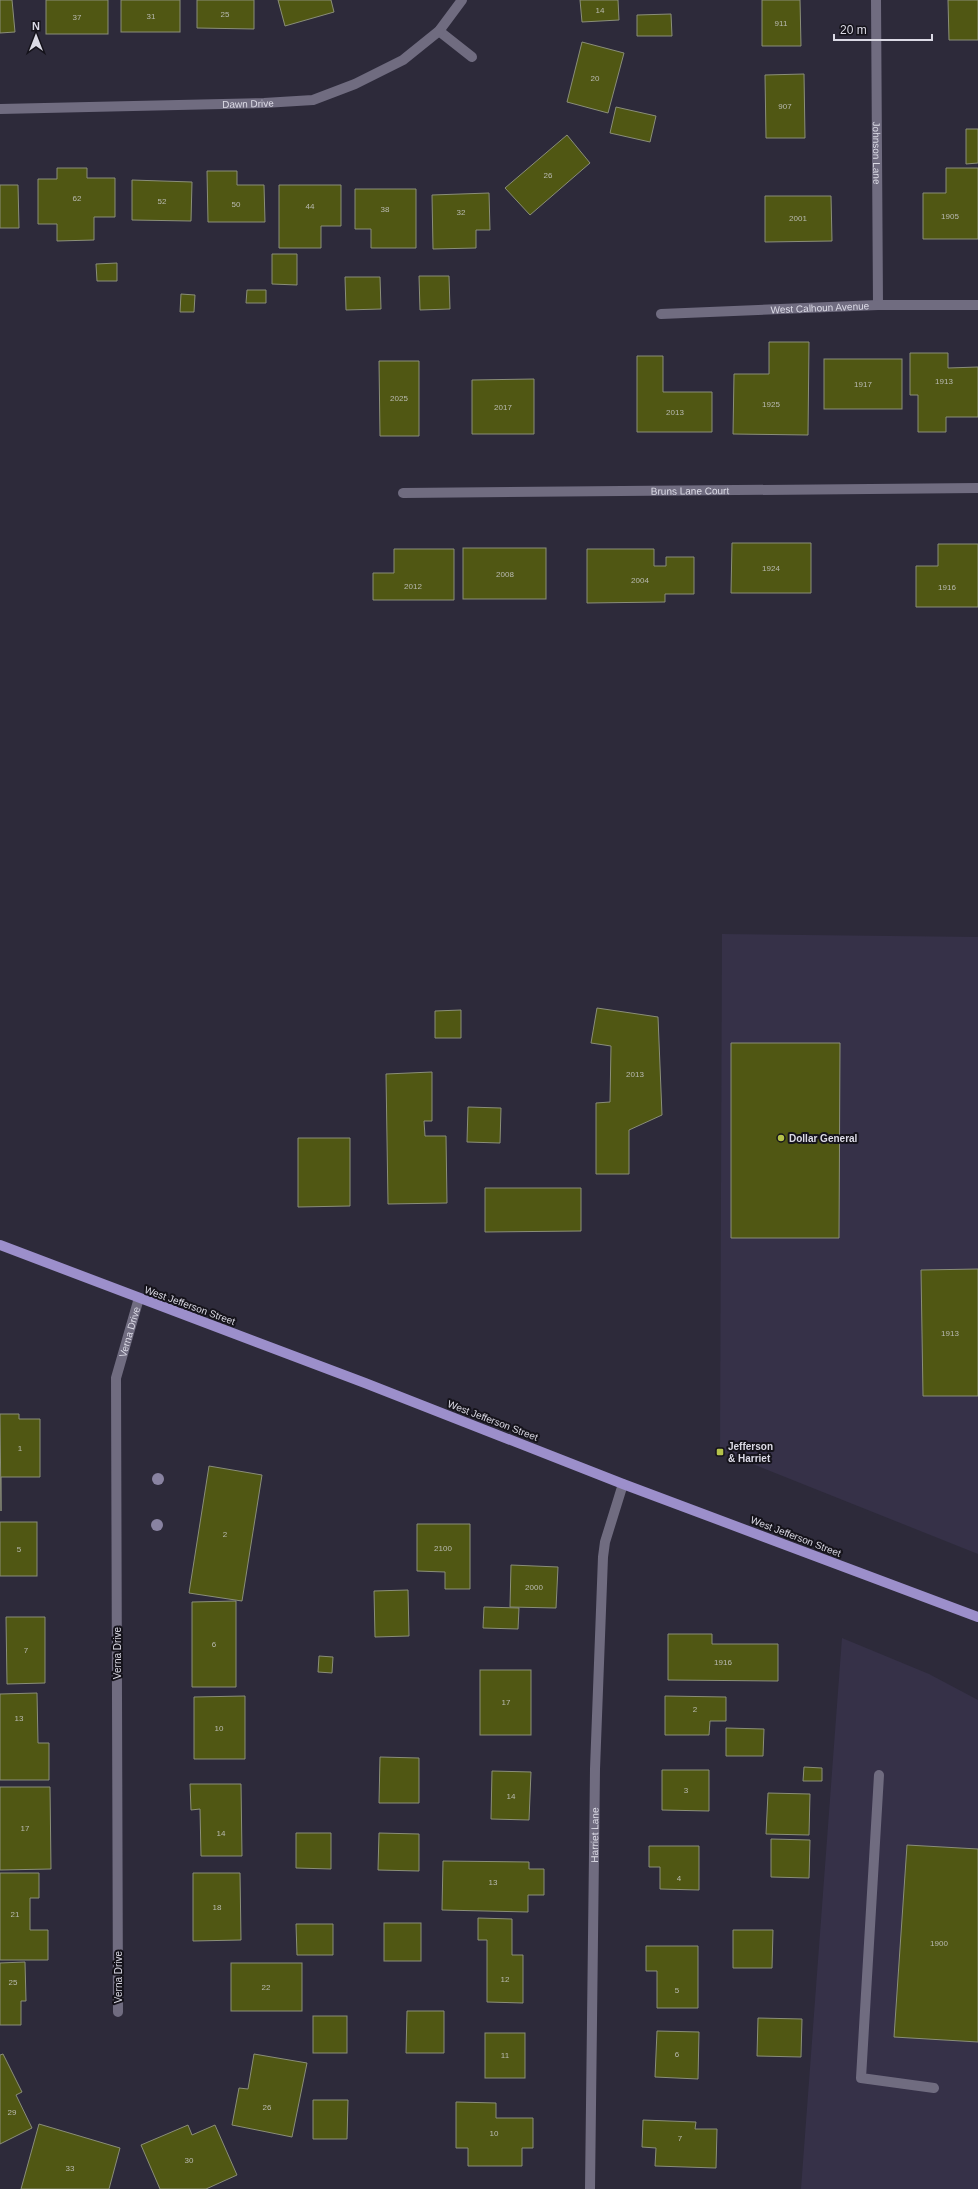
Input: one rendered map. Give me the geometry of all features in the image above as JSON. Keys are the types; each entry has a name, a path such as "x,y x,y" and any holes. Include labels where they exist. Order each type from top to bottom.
{"main road":[{"name":"West Jefferson Street","path":"0,1245 365,1383 623,1484 978,1617"}],"street":[{"name":"Dawn Drive","path":"0,109 264,103 313,100 354,84 403,60 439,30 462,0"},
{"name":"Johnson Lane","path":"876,0 878,305"},
{"path":"439,30 472,57"},
{"name":"West Calhoun Avenue","path":"661,314 878,305 978,305"},
{"name":"Bruns Lane Court","path":"403,493 978,488"},
{"name":"Verna Drive","path":"118,2012 116,1378 139,1298"},
{"name":"Harriet Lane","path":"590,2189 595,1785 603,1557 605,1542 623,1484"},
{"path":"879,1775 861,2078 934,2088"}],"shaded area":[{"path":"722,934 978,937 978,1554 720,1451"},
{"path":"842,1638 929,1674 978,1700 978,2189 801,2189"}],"building":[{"path":"0,0 12,0 15,32 0,33"},
{"path":"46,0 108,0 108,34 46,34"},
{"path":"121,0 180,0 180,32 121,32"},
{"path":"197,0 254,0 254,29 197,28"},
{"path":"278,0 331,0 334,12 285,26"},
{"path":"580,0 618,0 619,20 582,22"},
{"path":"762,0 800,0 801,46 762,46"},
{"path":"948,0 978,0 978,40 949,40"},
{"path":"671,14 672,36 637,36 637,15"},
{"path":"582,42 624,53 608,113 567,102"},
{"path":"804,74 805,138 766,138 765,75"},
{"path":"616,107 656,116 650,142 610,133"},
{"path":"966,129 978,129 978,163 966,164"},
{"path":"567,135 590,163 530,215 505,188"},
{"path":"57,168 87,168 87,178 115,178 115,217 94,217 94,240 57,241 57,224 38,224 38,179 57,179"},
{"path":"946,168 978,168 978,239 923,239 923,193 946,193"},
{"path":"207,171 237,171 237,185 264,185 265,222 208,222"},
{"path":"132,180 192,182 191,221 132,220"},
{"path":"0,185 18,185 19,228 0,228"},
{"path":"279,185 341,185 341,226 321,226 321,248 279,248"},
{"path":"355,189 416,189 416,248 371,248 371,229 355,229"},
{"path":"489,193 490,230 476,230 476,248 433,249 432,195"},
{"path":"765,196 831,196 832,241 765,242"},
{"path":"272,254 297,254 297,285 272,284"},
{"path":"117,263 117,281 97,281 96,264"},
{"path":"419,276 449,276 450,309 420,310"},
{"path":"345,277 380,277 381,309 346,310"},
{"path":"247,290 266,290 266,303 246,303"},
{"path":"181,294 195,295 194,312 180,312"},
{"path":"769,342 809,342 808,435 733,434 734,374 769,374"},
{"path":"910,353 948,353 948,368 978,367 978,417 946,417 946,432 918,432 918,395 910,395"},
{"path":"637,356 663,356 663,392 712,392 712,432 637,432"},
{"path":"824,359 902,359 902,409 824,409"},
{"path":"379,361 419,361 419,436 380,436"},
{"path":"534,379 534,434 472,434 472,380"},
{"path":"732,543 811,543 811,593 731,593"},
{"path":"938,544 978,544 978,607 916,607 916,566 938,566"},
{"path":"463,548 546,548 546,599 463,599"},
{"path":"394,549 454,549 454,600 373,600 373,573 394,573"},
{"path":"587,549 654,549 654,566 666,566 666,557 694,557 694,594 665,594 665,602 587,603"},
{"path":"597,1008 658,1017 662,1115 629,1130 629,1174 596,1174 596,1103 610,1102 611,1046 591,1043"},
{"path":"461,1010 461,1038 435,1038 435,1011"},
{"path":"731,1043 840,1043 839,1238 731,1238"},
{"path":"432,1072 432,1121 424,1121 425,1136 446,1136 447,1203 388,1204 386,1074"},
{"path":"468,1107 501,1108 500,1143 467,1142"},
{"path":"298,1138 350,1138 350,1206 298,1207"},
{"path":"485,1188 581,1188 581,1231 485,1232"},
{"path":"978,1269 978,1396 923,1396 921,1270"},
{"path":"0,1414 19,1414 19,1419 40,1419 40,1477 1,1477 1,1511"},
{"path":"209,1466 262,1475 242,1601 189,1593"},
{"path":"0,1522 37,1522 37,1576 0,1576"},
{"path":"417,1524 470,1524 470,1589 445,1589 445,1572 417,1571"},
{"path":"511,1565 558,1567 556,1608 510,1607"},
{"path":"408,1590 409,1636 375,1637 374,1591"},
{"path":"236,1601 236,1687 192,1687 192,1602"},
{"path":"484,1607 519,1608 518,1629 483,1628"},
{"path":"6,1617 45,1617 45,1683 7,1684"},
{"path":"668,1634 712,1634 712,1644 778,1644 778,1681 668,1680"},
{"path":"319,1656 333,1657 332,1673 318,1672"},
{"path":"480,1670 531,1670 531,1735 480,1735"},
{"path":"37,1693 38,1743 49,1743 49,1780 0,1780 0,1694"},
{"path":"245,1696 245,1759 194,1759 194,1697"},
{"path":"665,1696 726,1697 726,1721 710,1721 709,1735 665,1735"},
{"path":"726,1728 764,1729 763,1756 726,1756"},
{"path":"380,1757 419,1758 419,1803 379,1803"},
{"path":"804,1767 822,1768 822,1781 803,1781"},
{"path":"662,1770 709,1770 709,1811 662,1810"},
{"path":"492,1771 531,1772 529,1820 491,1819"},
{"path":"190,1784 241,1784 242,1856 201,1856 200,1809 191,1810"},
{"path":"0,1787 50,1787 51,1869 0,1870"},
{"path":"768,1793 810,1794 809,1835 766,1834"},
{"path":"296,1833 331,1833 331,1869 296,1868"},
{"path":"379,1833 419,1834 419,1871 378,1870"},
{"path":"771,1839 810,1840 809,1878 771,1877"},
{"path":"907,1845 978,1849 978,2042 894,2037"},
{"path":"649,1846 699,1846 699,1890 660,1889 660,1867 649,1867"},
{"path":"443,1861 529,1862 529,1869 544,1869 544,1895 528,1895 528,1912 442,1910"},
{"path":"0,1873 39,1873 39,1898 30,1898 30,1930 48,1930 48,1960 0,1960"},
{"path":"193,1873 240,1873 241,1940 193,1941"},
{"path":"478,1918 512,1919 512,1955 523,1955 523,2003 487,2002 487,1940 478,1940"},
{"path":"384,1923 421,1923 421,1961 384,1961"},
{"path":"296,1924 333,1924 333,1955 297,1955"},
{"path":"733,1930 773,1930 772,1968 733,1968"},
{"path":"646,1946 698,1946 698,2008 657,2008 657,1971 646,1971"},
{"path":"25,1962 26,2001 21,2001 21,2025 0,2025 0,1963"},
{"path":"231,1963 302,1963 302,2011 231,2011"},
{"path":"407,2011 444,2011 444,2053 406,2053"},
{"path":"313,2016 347,2016 347,2053 313,2053"},
{"path":"758,2018 802,2019 801,2057 757,2056"},
{"path":"657,2031 699,2032 698,2079 655,2077"},
{"path":"485,2033 525,2033 525,2078 485,2078"},
{"path":"3,2054 22,2092 16,2095 32,2128 0,2144 0,2055"},
{"path":"254,2054 307,2063 292,2137 232,2125 239,2088 248,2089"},
{"path":"313,2100 348,2100 347,2139 313,2139"},
{"path":"456,2102 496,2103 496,2118 533,2118 533,2148 522,2148 522,2166 468,2166 468,2148 456,2148"},
{"path":"643,2120 696,2122 695,2129 717,2129 716,2168 655,2166 656,2148 642,2147"},
{"path":"39,2124 120,2148 109,2189 21,2189"},
{"path":"188,2125 192,2135 215,2125 237,2175 206,2189 160,2189 141,2145"}],"place":[{"name":"Dollar General","path":"781,1138"},
{"name":"Jefferson & Harriet","path":"720,1452"}]}
